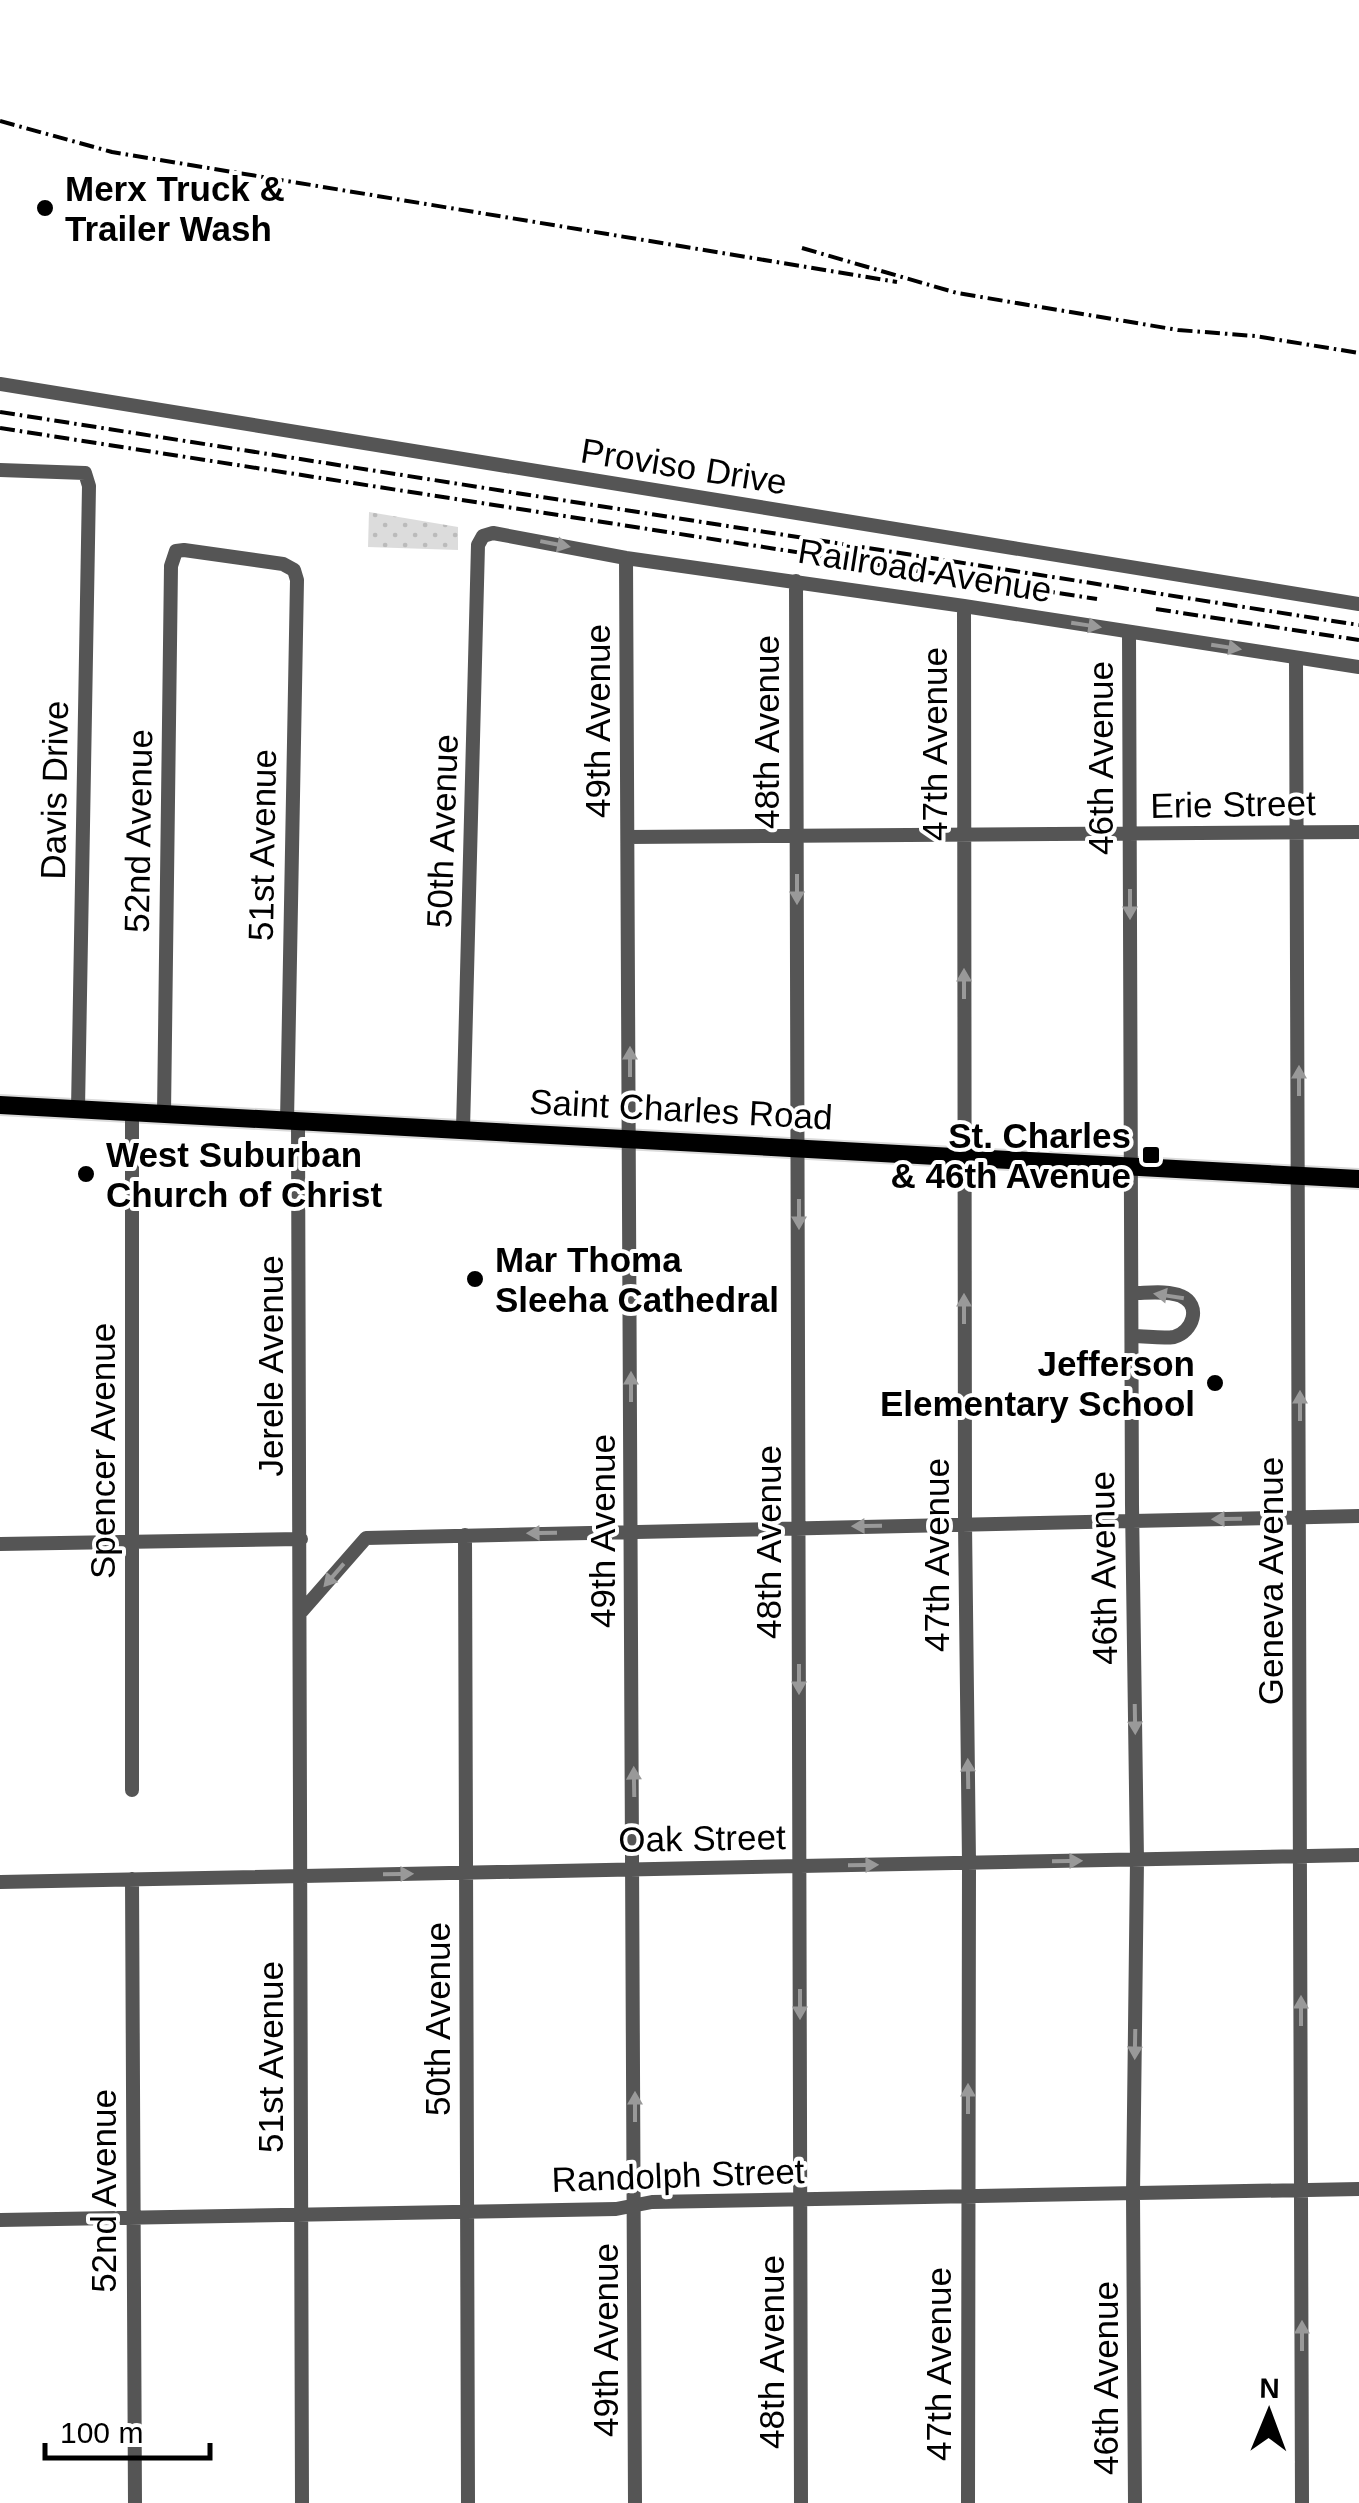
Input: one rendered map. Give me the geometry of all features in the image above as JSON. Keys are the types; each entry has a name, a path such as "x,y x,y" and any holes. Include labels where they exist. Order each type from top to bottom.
{"main road":[{"name":"Saint Charles Road","path":"0,1105 1359,1179"}],"street":[{"name":"Proviso Drive","path":"0,384 1359,604"},
{"name":"Davis Drive","path":"0,470 85,473 89,486 78,1110"},
{"name":"Railroad Avenue","path":"483,536 493,533 626,558 1359,667"},
{"name":"50th Avenue","path":"463,1130 478,545 483,536"},
{"name":"51st Avenue","path":"176,550 283,564 294,570 297,599 292,1121"},
{"name":"52nd Avenue","path":"164,1114 172,566 176,550"},
{"name":"49th Avenue","path":"626,558 635,2503"},
{"name":"48th Avenue","path":"796,581 801,2503"},
{"name":"47th Avenue","path":"964,606 968,2503"},
{"name":"46th Avenue","path":"1130,632 1132,1520 1137,1860 1135,2503"},
{"name":"Geneva Avenue","path":"1296,658 1302,2503"},
{"name":"Erie Street","path":"628,837 1359,832"},
{"name":"Spencer Avenue","path":"132,1112 132,1790"},
{"name":"Jerele Avenue","path":"292,1121 302,1611"},
{"path":"1133,1294 1178,1294 1188,1300 1194,1316 1191,1324 1174,1337 1133,1336"},
{"path":"302,1611 366,1538 1359,1516"},
{"name":"50th Avenue","path":"465,1535 468,2503"},
{"path":"0,1544 301,1539"},
{"name":"51st Avenue","path":"302,1611 302,2503"},
{"name":"Oak Street","path":"0,1882 1359,1855"},
{"name":"52nd Avenue","path":"132,1880 135,2503"},
{"name":"Randolph Street","path":"0,2220 1359,2190"}],"shaded area":[{"path":"369,512 458,527 458,550 368,547"}],"railway":[{"path":"0,121 112,152 897,282"},
{"path":"802,248 957,293 1178,330 1255,336 1359,353"},
{"path":"0,412 1359,625"},
{"path":"0,428 1097,599"},
{"path":"1156,609 1359,640"}],"place":[{"name":"Merx Truck & Trailer Wash","path":"45,208"},
{"name":"St. Charles & 46th Avenue","path":"1151,1155"},
{"name":"West Suburban Church of Christ","path":"86,1174"},
{"name":"Mar Thoma Sleeha Cathedral","path":"475,1279"},
{"name":"Jefferson Elementary School","path":"1215,1383"}]}
